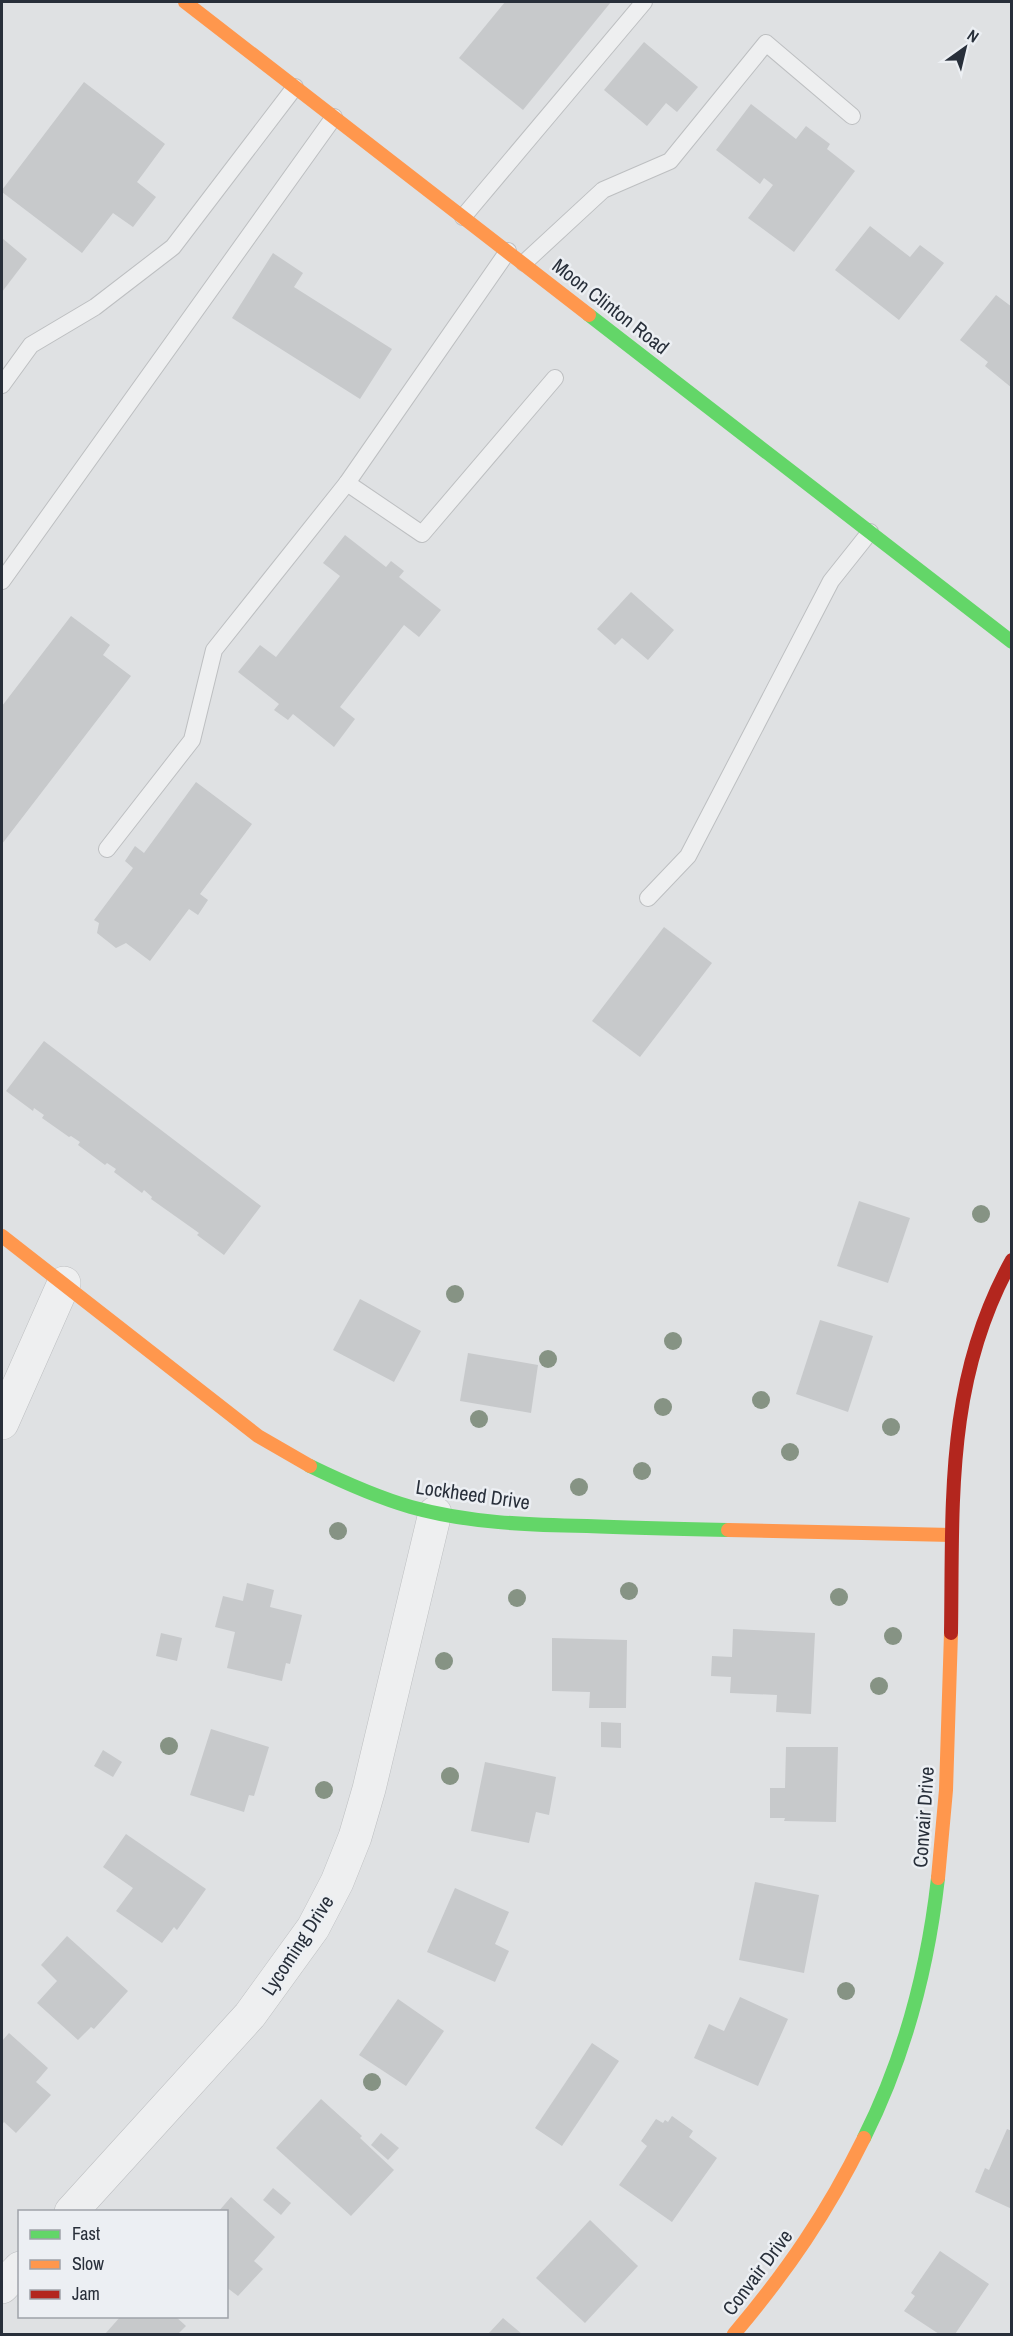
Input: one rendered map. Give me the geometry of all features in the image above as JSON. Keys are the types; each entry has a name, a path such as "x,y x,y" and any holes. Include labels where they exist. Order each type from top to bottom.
{"street":[{"name":"Moon Clinton Road","path":"185,2 1011,642"},
{"name":"Lockheed Drive","path":"2,1236 258,1436 340,1481 386,1499 435,1513 500,1521 591,1527 952,1535"},
{"name":"Convair Drive","path":"734,2334 794,2259 830,2203 859,2150 897,2061 917,1996 929,1939 942,1839 948,1721 953,1479 959,1424 980,1327 1011,1260"},
{"path":"2,1423 64,1283"},
{"name":"Lycoming Drive","path":"72,2210 250,2015 313,1928 338,1882 355,1837 369,1789 435,1513"},
{"path":"2,2288 18,2270"}],"lane":[{"path":"464,217 644,2"},
{"path":"524,263 603,190 670,161 766,43 852,116"},
{"path":"2,385 31,345 95,307 173,247 296,87"},
{"path":"2,581 334,117"},
{"path":"108,849 192,740 214,650 346,483 508,251"},
{"path":"346,483 422,534 555,378"},
{"path":"648,898 688,856 831,581 870,532"}],"building":[{"path":"505,2 611,2 523,110 459,58"},
{"path":"644,42 698,87 677,112 666,103 647,126 604,90"},
{"path":"84,82 165,144 137,182 156,197 133,227 113,213 82,253 2,190"},
{"path":"751,104 796,139 806,126 830,144 827,149 855,171 794,252 748,218 773,185 764,178 760,184 716,150"},
{"path":"870,226 910,257 920,245 944,263 899,320 835,270"},
{"path":"2,238 27,259 2,292"},
{"path":"273,253 303,273 294,287 392,349 360,399 232,318"},
{"path":"996,295 1012,307 1012,388 985,366 988,362 960,340"},
{"path":"345,535 386,567 391,561 404,571 399,577 441,610 419,637 404,625 340,707 355,719 334,747 293,714 288,720 274,710 279,704 238,672 260,645 276,657 340,576 323,563"},
{"path":"631,592 674,630 648,660 622,638 615,645 597,629"},
{"path":"71,616 110,645 103,655 131,676 2,844 2,706"},
{"path":"196,782 252,824 200,894 208,900 198,915 189,909 150,961 126,943 116,948 97,933 99,923 94,920 133,868 125,861 135,846 144,853"},
{"path":"664,927 712,963 640,1057 592,1021"},
{"path":"44,1041 261,1206 224,1255 197,1235 199,1233 151,1199 152,1197 144,1190 142,1193 114,1172 116,1169 107,1163 105,1165 78,1145 80,1142 42,1118 44,1115 34,1108 33,1111 6,1091"},
{"path":"859,1201 910,1218 888,1283 837,1266"},
{"path":"360,1299 421,1331 394,1382 333,1350"},
{"path":"820,1320 873,1336 848,1412 796,1394"},
{"path":"468,1353 538,1365 531,1413 460,1401"},
{"path":"247,1583 274,1590 270,1607 302,1615 290,1664 286,1663 282,1681 227,1668 235,1632 215,1627 223,1596 243,1601"},
{"path":"733,1629 815,1633 811,1714 776,1712 777,1695 730,1693 731,1677 711,1676 712,1656 732,1657"},
{"path":"161,1633 182,1638 177,1661 156,1656"},
{"path":"552,1638 627,1640 626,1708 589,1708 590,1692 552,1691"},
{"path":"601,1722 621,1723 621,1748 601,1747"},
{"path":"211,1729 269,1747 254,1796 249,1795 244,1812 190,1795"},
{"path":"786,1747 838,1747 836,1822 784,1821 785,1818 770,1818 770,1788 785,1788"},
{"path":"103,1750 122,1762 113,1777 94,1766"},
{"path":"485,1762 556,1777 549,1815 536,1812 529,1843 471,1831"},
{"path":"126,1834 206,1889 177,1930 174,1927 162,1943 116,1911 133,1888 103,1867"},
{"path":"755,1882 819,1895 804,1973 739,1960"},
{"path":"455,1888 509,1912 495,1944 509,1951 495,1982 427,1952"},
{"path":"67,1936 128,1991 94,2029 91,2027 78,2040 37,2003 57,1981 41,1965"},
{"path":"740,1997 788,2019 758,2086 694,2058 709,2024 724,2031"},
{"path":"398,1999 444,2031 406,2086 359,2055"},
{"path":"9,2033 48,2068 36,2082 51,2095 16,2133 4,2122 2,2125 2,2041"},
{"path":"592,2043 619,2061 562,2146 535,2128"},
{"path":"321,2099 362,2136 360,2138 394,2170 351,2216 276,2148"},
{"path":"672,2116 693,2131 689,2137 717,2158 672,2222 619,2185 647,2146 641,2141 656,2119 663,2123 665,2120 668,2122"},
{"path":"1007,2129 1012,2131 1012,2209 975,2192 985,2168 989,2170"},
{"path":"381,2133 399,2148 388,2160 371,2145"},
{"path":"273,2188 291,2203 281,2215 263,2200"},
{"path":"231,2197 275,2237 254,2261 263,2269 238,2296 228,2288 228,2210 220,2210"},
{"path":"590,2220 638,2266 585,2323 536,2278"},
{"path":"940,2251 989,2284 955,2334 939,2334 904,2311 915,2296 911,2293"},
{"path":"119,2318 177,2318 186,2326 178,2334 105,2334"},
{"path":"503,2318 522,2334 488,2334"}],"traffic: fast":[{"path":"589,315 1012,642"},
{"path":"310,1466 385,1499 454,1517 543,1525 728,1530"},
{"path":"864,2138 891,2076 912,2011 928,1945 938,1878"}],"traffic: slow":[{"path":"185,2 589,315"},
{"path":"2,1236 258,1436 310,1466"},
{"path":"728,1530 952,1535"},
{"path":"938,1878 946,1790 951,1633"},
{"path":"734,2334 789,2264 821,2216 864,2138"}],"traffic: jam":[{"path":"951,1633 954,1489 957,1442 964,1396 974,1350 990,1305 1012,1260"}]}
